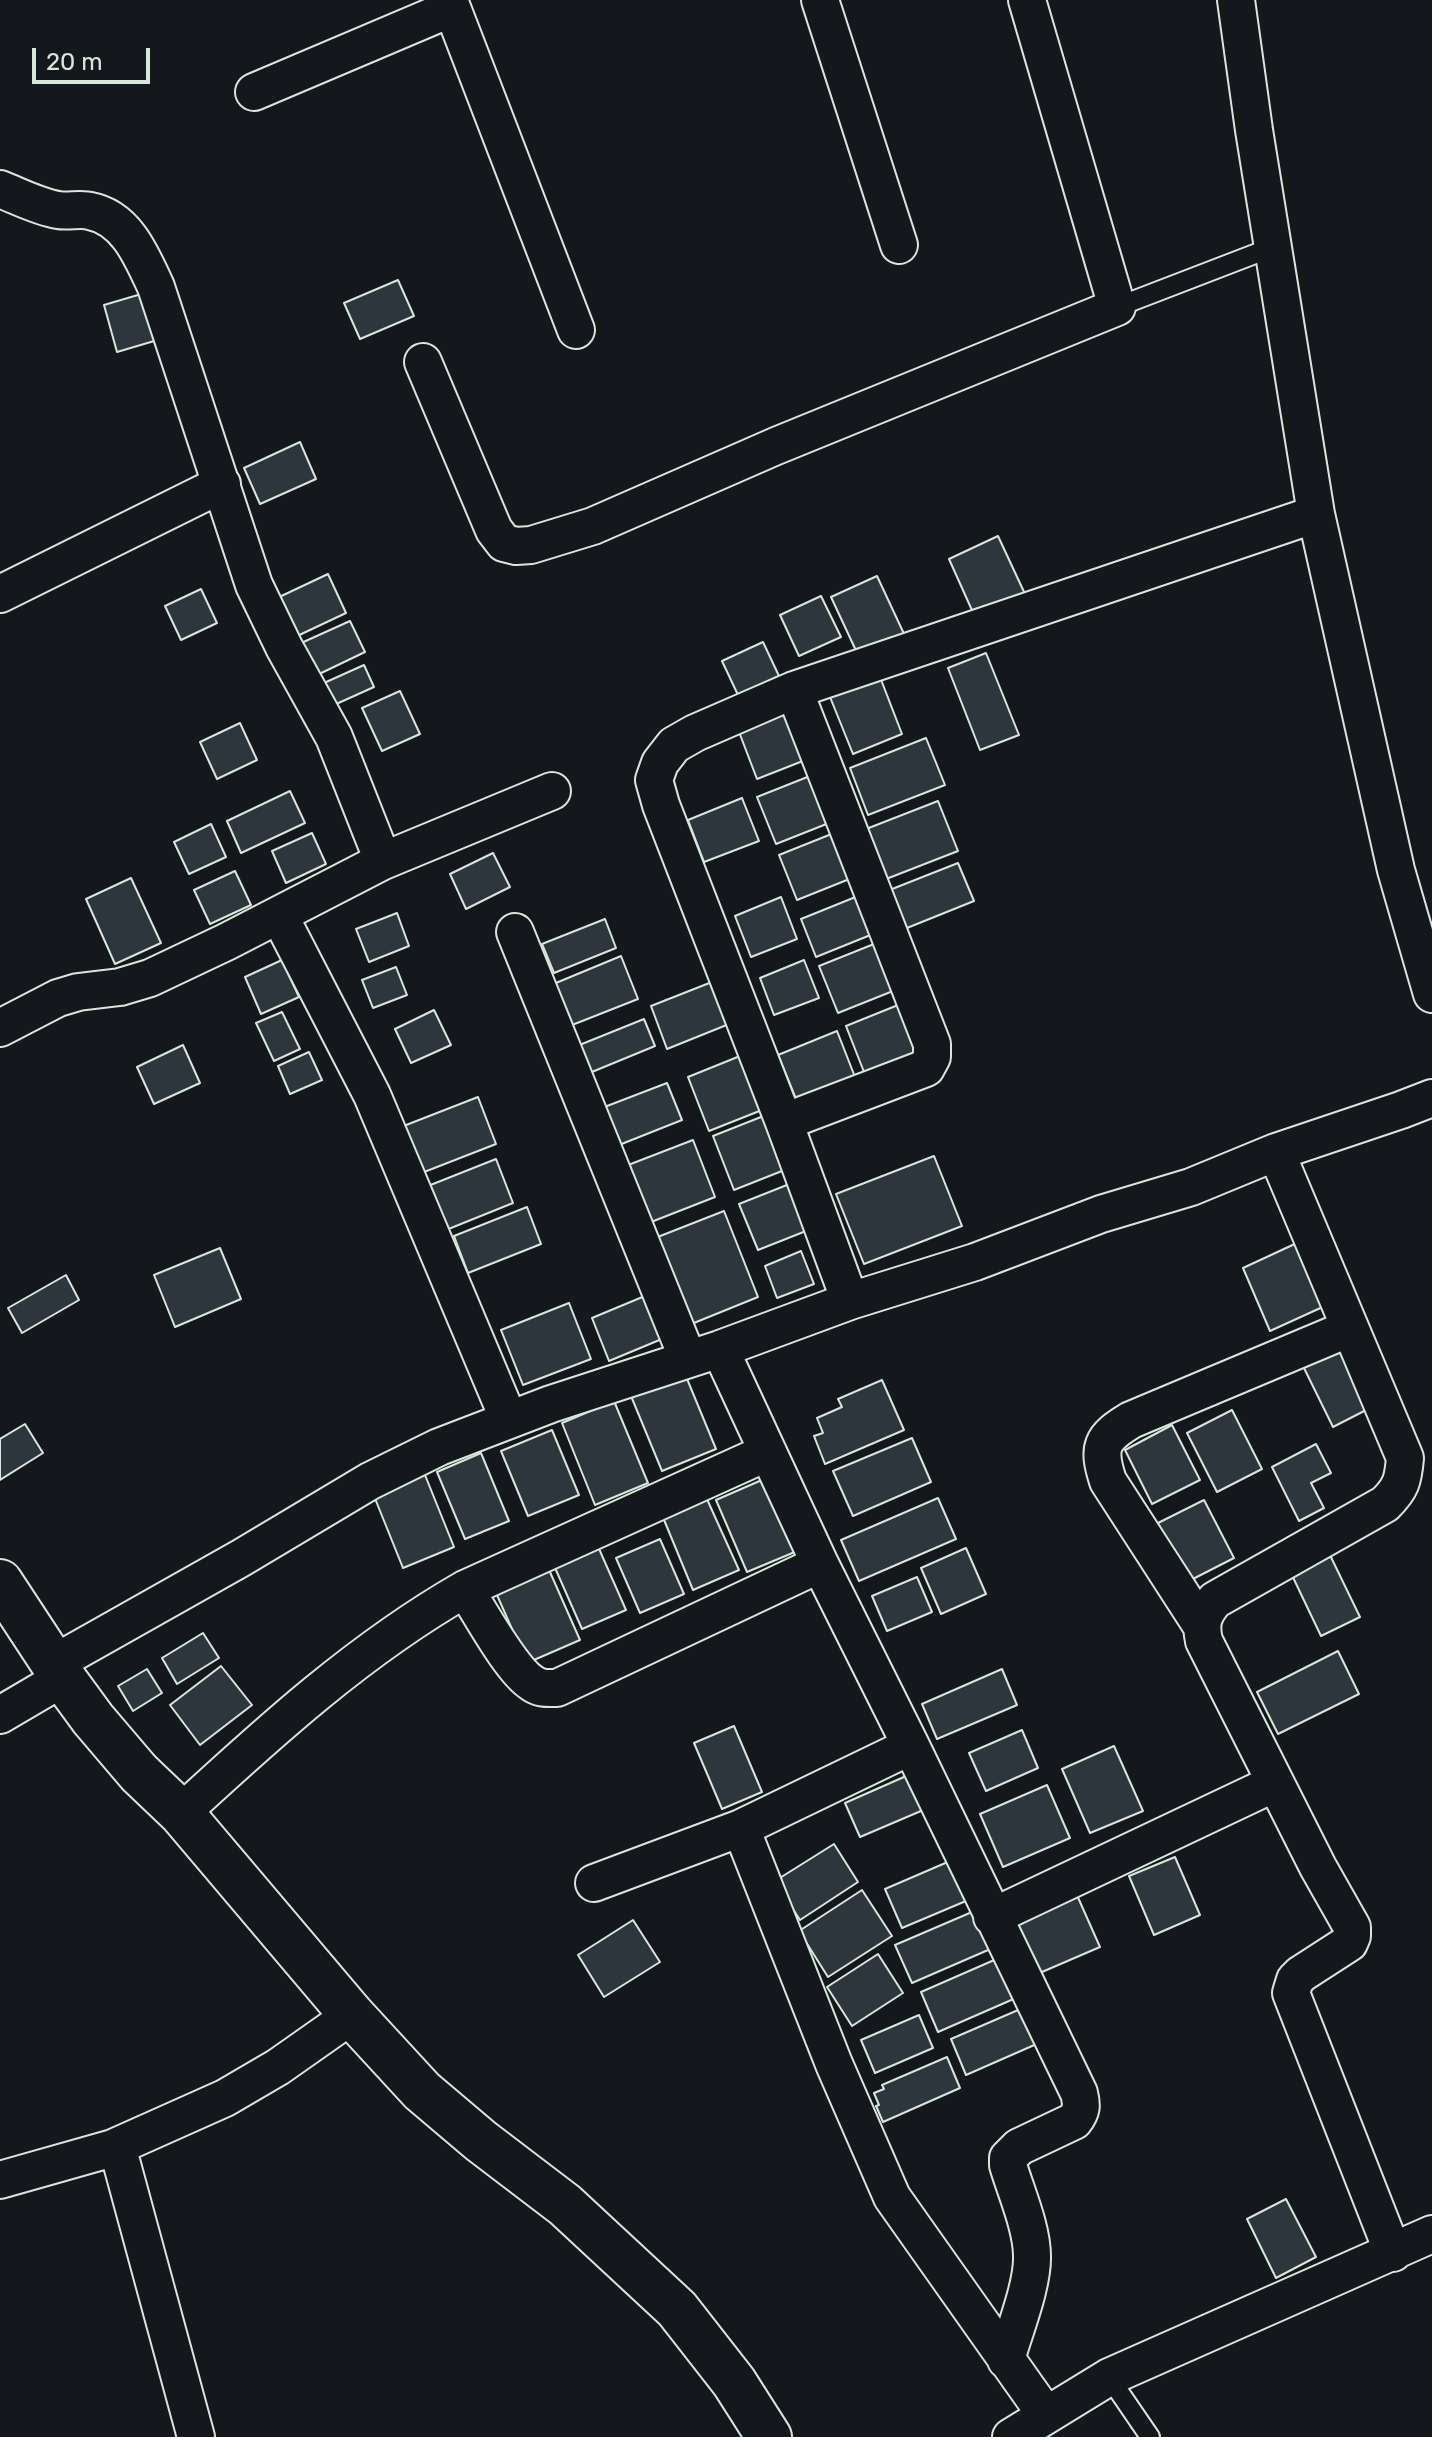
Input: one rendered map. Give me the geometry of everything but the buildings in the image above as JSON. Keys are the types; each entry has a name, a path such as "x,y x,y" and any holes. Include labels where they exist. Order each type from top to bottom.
{"street":[{"path":"820,0 899,245"},
{"path":"423,362 494,530 504,543 531,545 593,526 791,440 1117,307 1027,0"},
{"path":"1236,0 1316,514 1396,870 1432,994"},
{"path":"254,92 450,4 576,330"},
{"path":"0,189 58,210 90,211 127,232 156,287 254,585 334,737 383,861"},
{"path":"0,594 222,484"},
{"path":"850,1301 661,805 654,780 660,763 674,745 695,733 794,690 1316,514"},
{"path":"784,1122 926,1068 932,1057 932,1044 794,690"},
{"path":"0,1028 58,998 78,992 120,987 150,978 383,861 552,791"},
{"path":"279,915 372,1095 509,1420"},
{"path":"515,932 704,1354 768,1452 1079,2093 1082,2105 1074,2121 1019,2147 1008,2158 1032,2256 1030,2277 1006,2360"},
{"path":"0,1715 58,1671 241,1558 370,1481 439,1447 551,1404 704,1354 850,1301 975,1262 1101,1214 1191,1187 1276,1152 1432,1098"},
{"path":"1201,1625 1205,1611 1215,1600 1385,1504 1399,1491 1405,1458 1276,1152"},
{"path":"1350,1328 1131,1420 1112,1431 1102,1445 1102,1462 1108,1481 1201,1625 1204,1641 1352,1927 1349,1943 1301,1974 1295,1980 1291,1993 1393,2253"},
{"path":"181,1813 286,1716 390,1638 465,1589 768,1452"},
{"path":"465,1589 517,1669 531,1683 542,1688 557,1688 820,1564"},
{"path":"0,1582 93,1719 139,1773 181,1813 352,2015 422,2091 565,2205 677,2309 734,2382 769,2437"},
{"path":"594,1883 741,1828 911,1746"},
{"path":"992,1917 1275,1783"},
{"path":"741,1828 840,2078 892,2197 1046,2415"},
{"path":"0,2180 117,2146 225,2098 278,2067 352,2015"},
{"path":"117,2146 196,2437"},
{"path":"1011,2437 1109,2377 1432,2234"}],"lane":[{"path":"1117,307 1273,247"},
{"path":"1109,2377 1150,2437"}]}
